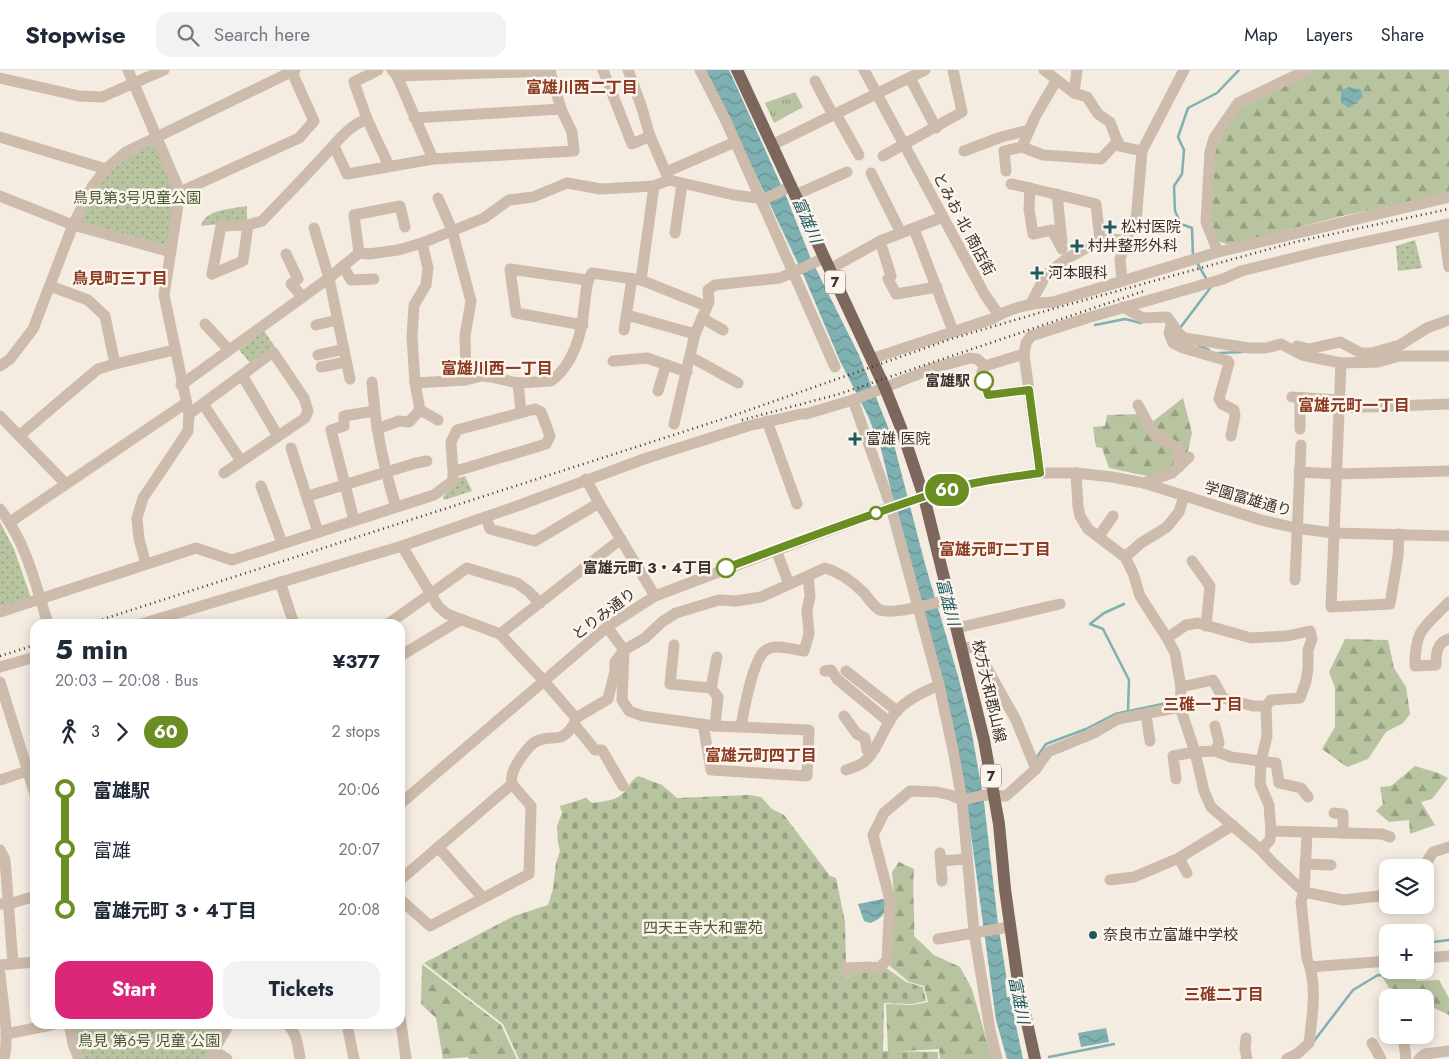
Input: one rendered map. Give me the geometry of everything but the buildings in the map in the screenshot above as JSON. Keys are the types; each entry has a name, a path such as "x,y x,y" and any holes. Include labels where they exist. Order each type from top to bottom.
{"main road":[{"name":"枚方大和郡山線","path":"740,71 822,263 871,359 880,390 901,428 924,497 946,600 957,628 984,740 989,796 999,824 1006,927 1035,1059"}],"street":[{"path":"1,70 0,76 79,96 102,97 164,70"},
{"path":"128,70 180,192 164,295 187,409 188,431 142,498 137,518 139,539 146,564"},
{"path":"378,70 354,82 367,119 389,166"},
{"path":"603,70 632,144 650,136"},
{"path":"628,70 650,136 667,176 682,184 734,195 762,198 790,191 846,172"},
{"path":"700,70 762,198 836,366"},
{"name":"とみお 北 商店街","path":"864,70 985,295 999,315"},
{"path":"772,145 925,70"},
{"path":"883,156 962,112 954,70"},
{"path":"1044,70 1074,93 1088,97 1098,114 1110,122 1119,146 1142,151"},
{"path":"1074,93 1077,70"},
{"path":"1122,281 1120,260 1125,240 1136,221 1142,151 1184,70"},
{"path":"1218,252 1206,222 1210,152 1214,138 1238,103 1307,70"},
{"path":"0,366 10,359 33,329 73,224 92,187 106,169 126,152 293,71 314,121 299,138 180,192"},
{"path":"334,146 347,174 433,159 574,151 572,132 561,109 549,71 394,73 433,159"},
{"path":"910,78 936,128"},
{"path":"1022,147 1056,81"},
{"path":"815,82 859,155"},
{"path":"414,118 561,109"},
{"path":"248,225 243,261 212,274 221,226 248,225 262,221 354,124 367,119"},
{"path":"964,151 1001,137 1030,130"},
{"path":"0,137 106,169"},
{"path":"1006,171 1004,151 1022,147 1043,155 1101,159 1118,141"},
{"path":"182,385 329,278 359,253 369,254 398,250 422,243 484,218 509,200 533,197 567,183 601,189 654,186 667,176 734,142"},
{"path":"871,173 901,233"},
{"path":"675,233 672,218 682,184"},
{"path":"1011,184 1096,204 1100,240"},
{"path":"624,330 636,280 654,186"},
{"path":"1030,188 1033,234 1052,230 1064,254"},
{"path":"1057,194 1064,254"},
{"path":"0,196 73,224 171,252"},
{"path":"871,359 992,319 1031,303 1054,302 1218,252 1449,197"},
{"path":"438,198 452,230 471,301 465,336 466,380"},
{"path":"359,253 354,215 400,206 405,227"},
{"path":"674,424 695,334 709,302 708,290 715,285 780,278 943,217"},
{"path":"1040,473 1024,354 1026,342 1031,336 1123,307 1223,279 1241,271 1446,224 1449,267"},
{"path":"314,228 329,278 350,379"},
{"path":"914,229 953,331"},
{"path":"1031,303 1046,275 1064,254 1103,239 1125,240"},
{"path":"880,241 890,276 888,279 896,294 937,287"},
{"path":"420,410 415,383 412,336 414,305 426,285 428,268 422,243"},
{"path":"286,254 298,279 291,284 303,297"},
{"path":"343,266 352,280 374,279"},
{"path":"583,325 516,313 510,269 587,280"},
{"path":"415,383 466,380 481,376 518,384 551,382 556,378 577,345 583,325 587,280 592,273 636,280 706,306"},
{"path":"50,286 88,300 105,316 115,364"},
{"path":"1123,307 1143,318 1167,317 1172,322 1176,332 1184,338 1248,348 1266,348 1281,344 1302,355 1341,363 1378,362 1399,356 1449,356"},
{"path":"627,315 695,334"},
{"path":"702,318 723,330"},
{"path":"316,325 338,320"},
{"path":"1288,347 1296,346 1309,350 1340,342 1360,353 1372,353 1400,345 1427,328 1449,320"},
{"path":"1172,322 1169,333 1173,343 1183,348 1228,361 1219,399 1222,404 1234,410 1235,416 1230,436"},
{"path":"205,324 229,350"},
{"path":"318,355 344,349"},
{"path":"20,435 98,369 174,350"},
{"path":"10,522 66,484 187,409 203,404 273,352 304,398 308,411 305,418 224,472"},
{"path":"1024,354 985,366 982,372 988,395 1029,390"},
{"path":"691,357 738,383"},
{"path":"613,361 647,358 687,372"},
{"path":"158,619 402,546 586,479 710,438 767,421 806,414 854,400 934,368 970,358 977,359 985,366"},
{"path":"321,367 346,362"},
{"path":"1341,363 1331,607 1390,604 1398,556 1399,534"},
{"path":"658,391 666,365"},
{"path":"242,375 278,436"},
{"path":"372,382 374,411 385,472 396,507"},
{"path":"518,384 521,412"},
{"path":"1300,429 1296,397 1339,404 1449,404"},
{"path":"854,400 891,507 939,685 962,800 974,932 990,1030 997,1059"},
{"path":"203,404 241,461"},
{"path":"1138,406 1156,436 1177,448 1178,467"},
{"path":"0,612 196,548 232,560 434,495 453,481 450,442 457,430 534,409 541,412 550,436 546,444 453,472"},
{"path":"420,410 438,420"},
{"path":"377,429 400,421 409,422 420,410"},
{"path":"354,520 331,430 344,426 344,416 374,411"},
{"path":"0,416 66,484"},
{"path":"767,421 797,504"},
{"path":"1295,580 1300,445"},
{"path":"291,448 318,532"},
{"path":"1144,483 1172,472 1189,457"},
{"path":"308,496 427,461"},
{"path":"1299,472 1336,474 1449,470"},
{"path":"1076,472 1080,516 1088,529 1125,557 1133,573 1140,596 1175,654 1181,687 1180,707 1195,752 1204,791 1211,806 1261,850 1304,892 1344,900 1379,895"},
{"name":"学園富雄通り","path":"1040,473 1076,472 1144,483 1261,520 1296,528 1333,533 1449,536"},
{"name":"とりみ通り","path":"405,800 607,627 655,596 891,507 948,489 990,480 1040,473"},
{"path":"586,479 598,503 655,596"},
{"path":"260,486 282,544"},
{"path":"1125,557 1141,543 1167,527 1179,512 1184,496"},
{"path":"486,517 490,529 535,541 598,503"},
{"path":"0,509 10,522 26,554 46,619"},
{"path":"1098,536 1113,516"},
{"path":"500,634 621,539"},
{"path":"402,546 438,606 447,614 460,620 500,634 544,681 595,750 602,750 623,786"},
{"path":"776,550 789,584"},
{"path":"1192,561 1210,586 1206,626"},
{"path":"395,619 467,568 517,583 540,603"},
{"path":"405,904 430,926 529,874 530,806 512,784 512,774 528,746 538,740 561,737 568,733 575,721 608,699 615,671 615,662 624,650 645,638 662,622 676,613 719,600 736,601 761,597 789,584 808,578 825,568 833,570 856,585 880,610 891,611 918,608 946,600"},
{"path":"741,726 758,659 766,650 776,647 804,652 809,634 807,610 810,596 808,578"},
{"path":"280,582 292,619"},
{"path":"1449,602 1420,631 1415,648 1415,666 1436,664 1438,647 1443,640 1449,639"},
{"path":"957,628 1060,604"},
{"path":"405,653 460,620"},
{"path":"1167,638 1186,625 1198,624 1251,638 1288,636 1310,631 1312,639 1308,650 1308,669 1300,698 1270,700 1266,706 1267,736 1261,761 1260,784 1269,805 1271,831 1270,840 1261,850"},
{"path":"607,627 624,650 622,700 629,711 643,716 709,725 809,730 807,776 711,770 709,725 718,697 711,688 670,684 674,645"},
{"path":"962,648 975,647 1016,720 1036,769"},
{"path":"711,688 716,657"},
{"path":"0,667 30,658"},
{"path":"825,671 832,670 837,679 889,722"},
{"path":"846,671 897,711"},
{"path":"1181,687 1213,680 1223,698 1253,706 1266,706"},
{"path":"0,682 6,720 30,768"},
{"path":"846,770 863,763 897,711 908,702 939,685"},
{"path":"848,974 848,968 870,967 878,969 887,960 890,900 873,834 884,813 893,804 910,792 937,792 962,800 989,796 1006,796 1036,769 1048,752 1094,733 1118,719 1180,707"},
{"path":"1146,714 1150,741"},
{"path":"844,716 857,734 866,738 867,750 871,752"},
{"path":"1215,726 1219,743 1215,751"},
{"path":"1176,779 1173,756 1215,751 1231,757 1276,764 1279,783 1301,788 1308,797"},
{"path":"0,780 30,770"},
{"path":"405,876 512,784"},
{"path":"1334,813 1343,814 1343,833"},
{"path":"1110,880 1134,877 1180,858 1233,825"},
{"path":"1271,831 1382,834 1390,836"},
{"path":"1294,1057 1309,1043 1312,1018 1313,994 1310,967 1307,960 1301,901 1304,892 1307,833"},
{"path":"1429,859 1433,852 1449,847"},
{"path":"438,848 483,898"},
{"path":"0,850 5,860 4,904 13,964"},
{"path":"942,881 940,857 966,859"},
{"path":"1180,858 1187,873"},
{"path":"1305,864 1331,865"},
{"path":"4,904 30,897"},
{"path":"938,939 1006,927"},
{"path":"1434,957 1449,956"},
{"path":"0,965 30,962"},
{"path":"1310,967 1379,962"},
{"path":"0,974 7,1056"},
{"path":"6,1034 31,1029"},
{"path":"70,1029 79,1059"},
{"path":"226,1029 211,1055 227,1059"},
{"path":"292,1029 298,1042 300,1059"},
{"path":"348,1029 354,1059"},
{"path":"402,1029 406,1059"},
{"path":"1246,1038 1244,1049 1247,1059"},
{"path":"1372,1043 1380,1059"},
{"path":"1404,1044 1406,1059"},
{"path":"1418,1059 1425,1054 1446,1054"}],"green space":[{"path":"1310,70 1449,70 1449,194 1342,216 1229,245 1216,240 1209,217 1213,153 1234,111"},
{"path":"795,92 803,107 774,123 765,103"},
{"name":"鳥見第3号児童公園","path":"152,144 156,146 176,192 169,246 81,223 80,220 86,204 96,186 110,171 126,159"},
{"path":"247,206 247,221 201,226 204,220 213,213"},
{"path":"1415,240 1422,268 1398,271 1396,246"},
{"path":"264,331 275,347 251,364 239,350"},
{"path":"1183,398 1192,433 1187,455 1167,472 1152,477 1109,468 1102,448 1096,447 1093,427 1105,426 1107,415 1140,414 1147,426"},
{"path":"465,476 472,491 444,500 443,497 459,478"},
{"path":"0,522 14,549 31,598 0,609"},
{"path":"1345,639 1388,640 1394,668 1406,687 1410,714 1403,723 1386,732 1368,759 1347,767 1322,749 1335,727 1335,688 1329,672"},
{"path":"1415,766 1448,778 1432,799 1421,802 1435,825 1410,834 1409,820 1389,822 1376,811 1383,804 1380,787 1391,786"},
{"name":"四天王寺大和霊苑","path":"638,776 662,785 677,798 749,795 761,797 772,809 784,815 830,876 836,878 845,922 846,963 878,962 906,982 923,987 926,1001 911,1004 884,1003 883,1051 938,1052 938,1059 519,1059 503,1024 424,963 514,916 548,905 560,851 557,826 562,813 560,806 586,798 592,803 615,799"},
{"path":"899,862 914,869 914,936 934,955 960,967 972,989 992,1059 940,1059 939,1049 888,1052 886,1004 912,1005 928,1002 924,986 909,982 890,966 894,895 892,872"},
{"path":"422,964 501,1025 517,1059 469,1059 468,1057 443,1059 436,1018 421,1004"},
{"path":"1384,979 1439,980 1449,998 1449,1015 1434,1008 1434,989 1389,988"},
{"name":"鳥見 第6号 児童 公園","path":"74,1029 222,1029 205,1059 83,1059"}],"water":[{"path":"706,70 729,70 786,196 811,259 859,355 892,437 925,564 958,676 972,734 984,802 998,924 1007,981 1005,982 1007,997 1010,997 1023,1059 1007,1059 996,1020 967,805 881,449 868,416 840,361 803,274"},
{"path":"1349,87 1361,90 1363,97 1349,108 1341,103 1341,91"},
{"path":"883,899 887,902 882,916 870,923 864,921 858,904"},
{"path":"1106,1028 1109,1042 1081,1047 1078,1033"}],"waterway":[{"path":"1193,257 1192,228 1181,224 1175,211 1174,186 1182,174 1184,150 1178,137 1188,108 1217,93 1239,70"},
{"path":"1196,261 1207,280"},
{"path":"1180,328 1211,287"},
{"path":"1095,325 1125,319 1141,323"},
{"path":"1198,345 1209,350"},
{"path":"1219,353 1243,352"},
{"path":"1124,604 1104,613 1090,624 1103,629 1129,680 1128,710"},
{"path":"1037,757 1046,744 1086,729 1115,714 1167,703"},
{"path":"1434,942 1449,940"},
{"path":"1314,1041 1353,990 1379,975"},
{"path":"1049,1057 1114,1044"}],"railway":[{"path":"103,619 729,417 954,338 1295,242 1449,209"},
{"path":"742,420 839,394 1144,291"},
{"path":"0,656 30,647"}],"bus line":[{"name":"60","path":"726,568 934,493 990,480 1040,473 1034,416 1029,390 988,395 984,381"}],"place":[{"name":"松村医院","path":"1110,227"},
{"name":"村井整形外科","path":"1077,246"},
{"name":"河本眼科","path":"1037,273"},
{"name":"富雄駅","path":"984,381"},
{"name":"富雄 医院","path":"855,439"},
{"name":"富雄元町 3・4丁目","path":"726,568"},
{"name":"奈良市立富雄中学校","path":"1093,935"}],"district":[{"name":"富雄川西二丁目","path":"582,87"},
{"name":"鳥見町三丁目","path":"120,278"},
{"name":"富雄川西一丁目","path":"497,368"},
{"name":"富雄元町一丁目","path":"1354,405"},
{"name":"富雄元町二丁目","path":"995,549"},
{"name":"三碓一丁目","path":"1203,704"},
{"name":"富雄元町四丁目","path":"761,755"},
{"name":"三碓二丁目","path":"1224,994"}],"water label":[{"name":"富雄川","path":"807,220"},
{"name":"富雄川","path":"948,602"},
{"name":"富雄川","path":"1019,1000"}]}
